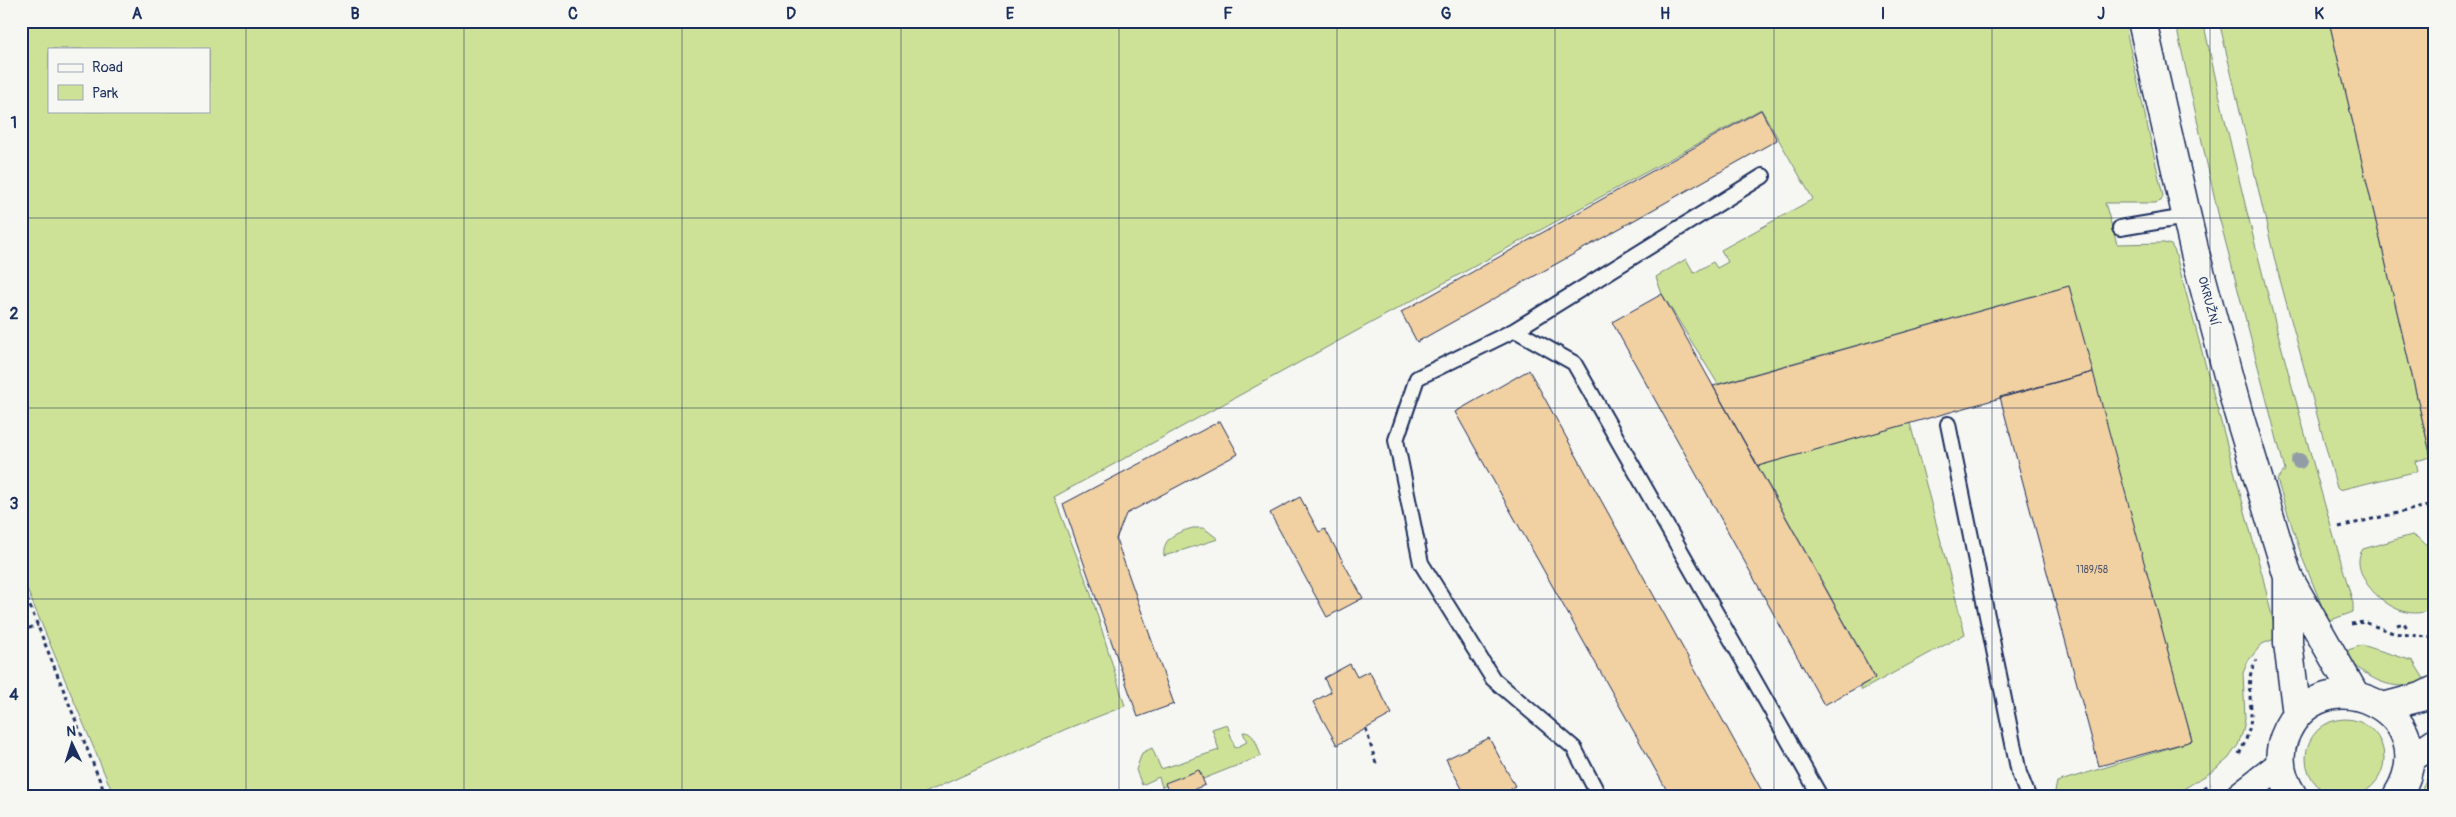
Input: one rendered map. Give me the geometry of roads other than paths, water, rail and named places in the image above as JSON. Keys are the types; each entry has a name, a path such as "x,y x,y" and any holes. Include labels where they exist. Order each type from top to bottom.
{"street":[{"name":"OKRUŽNÍ","path":"2142,21 2186,217 2235,403 2288,577 2355,695"},
{"name":"OKRUŽNÍ","path":"2288,577 2289,651 2297,715"},
{"path":"2382,706 2421,697 2435,690"},
{"path":"2293,796 2286,784 2280,765 2283,742 2297,715 2322,698 2355,695 2382,706 2400,724 2407,740 2410,759 2408,774 2397,796"},
{"path":"2410,759 2435,742"},
{"path":"2240,796 2280,765"}],"lane":[{"path":"1599,796 1574,748 1493,679 1421,564 1396,440 1417,378 1514,330 1763,176"},
{"path":"2120,228 2186,217"},
{"path":"1514,330 1574,362 1820,796"},
{"path":"1948,424 2019,772 2028,796"}]}
